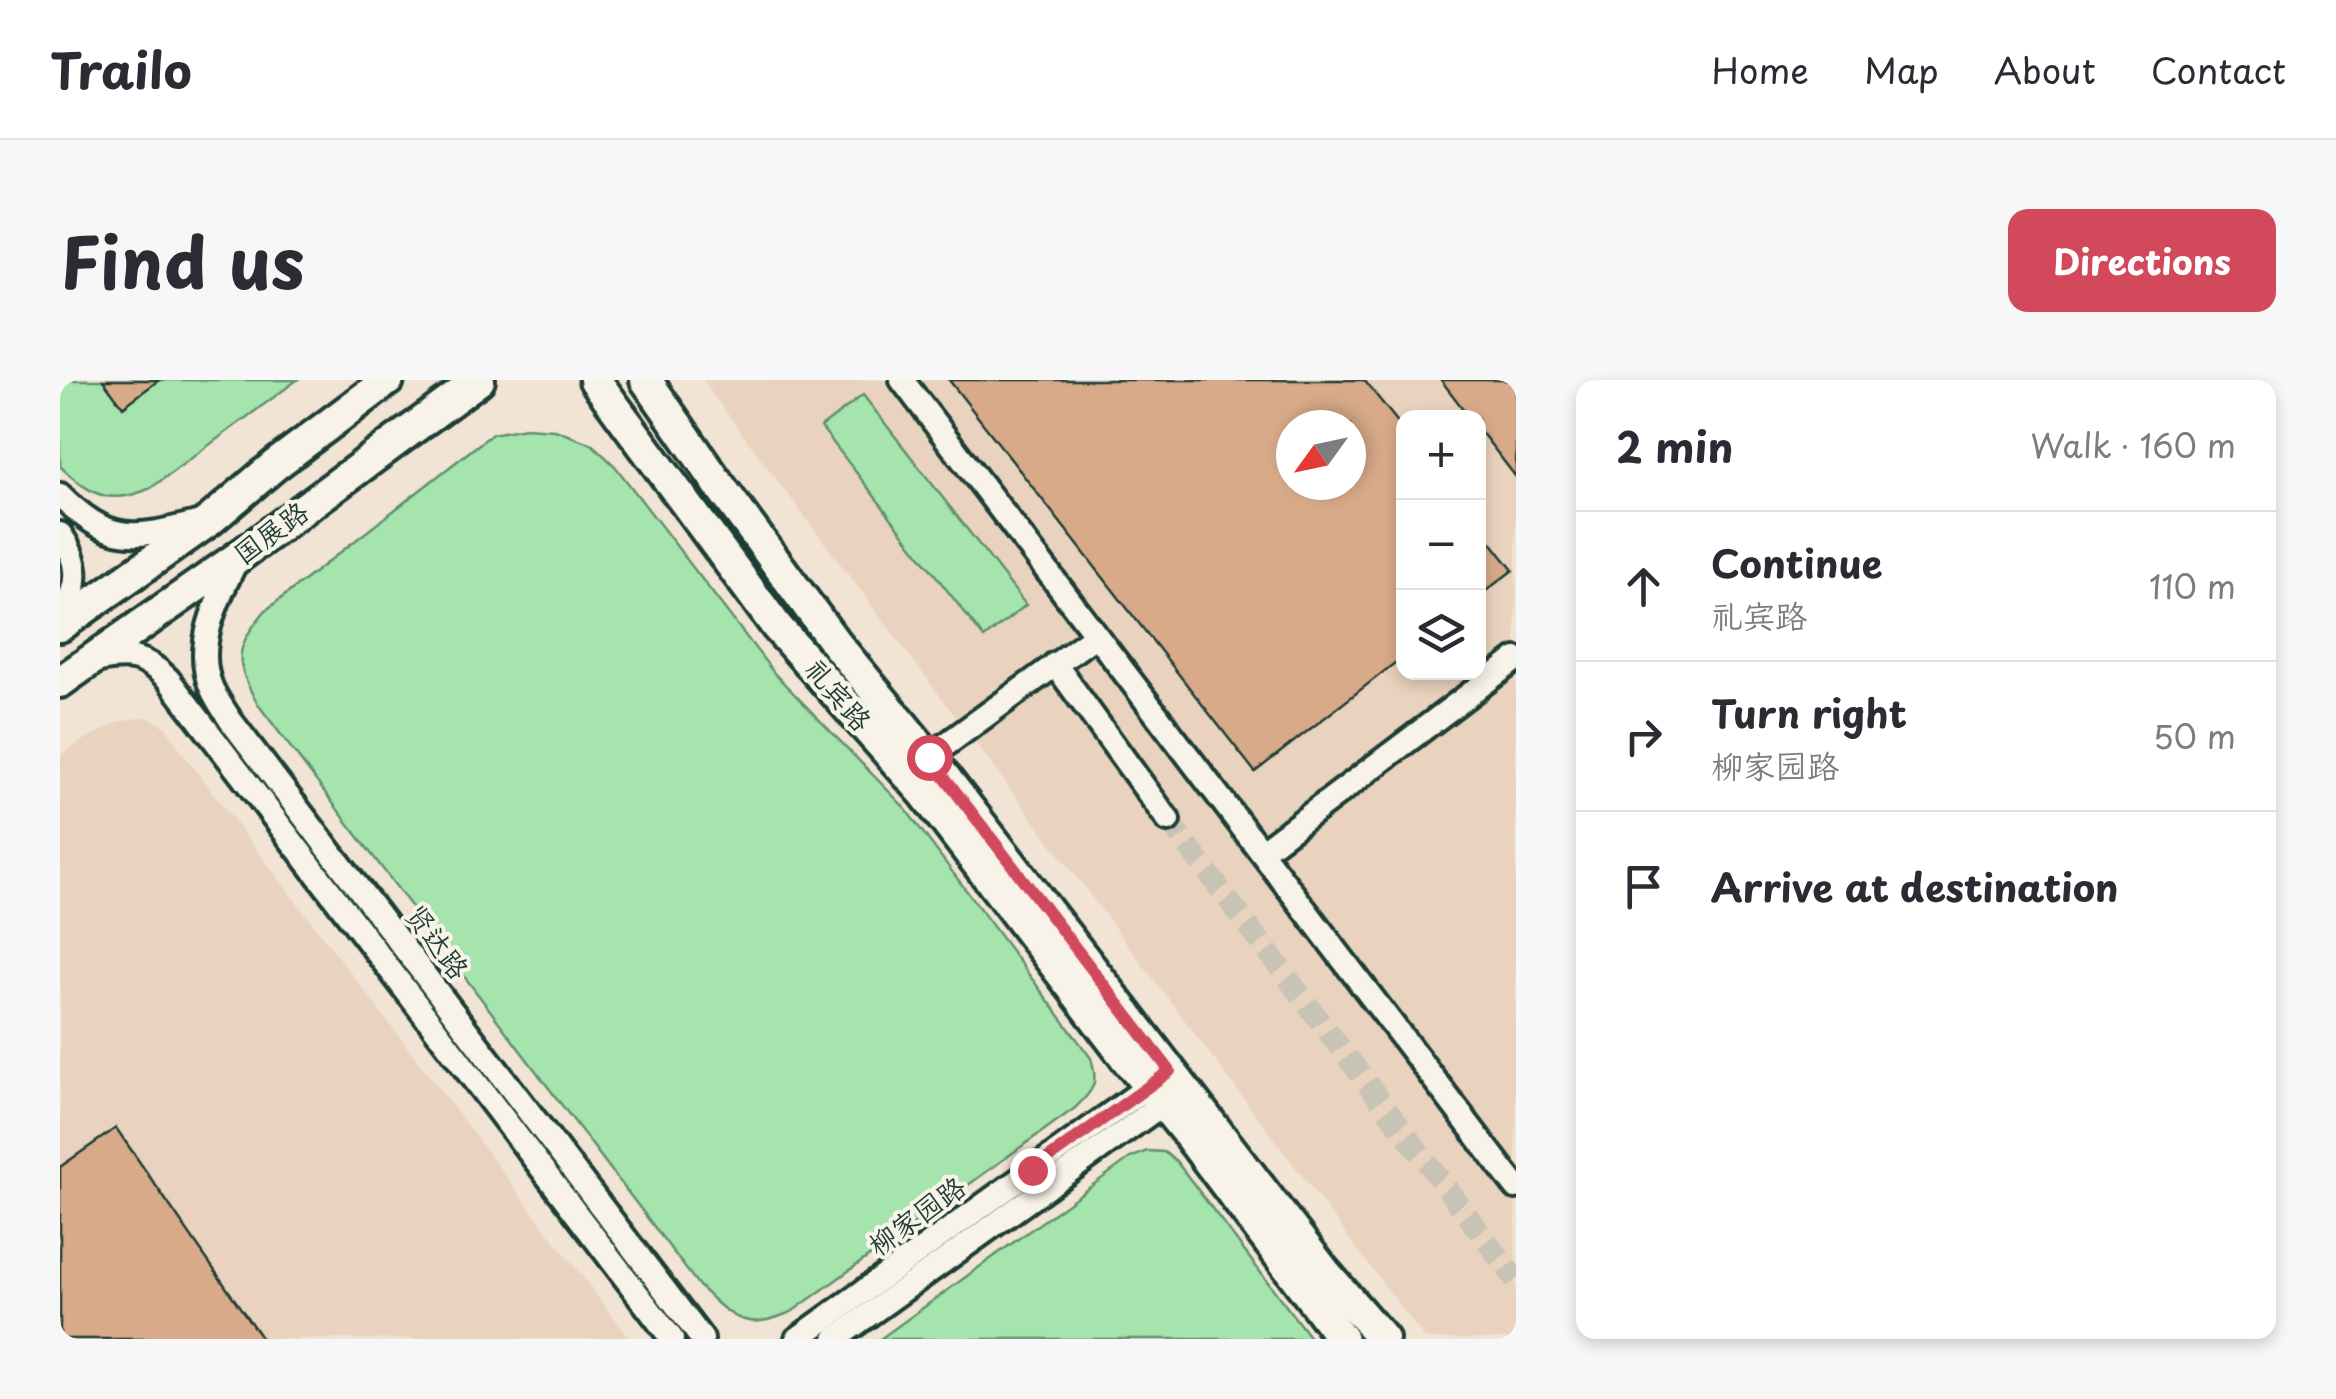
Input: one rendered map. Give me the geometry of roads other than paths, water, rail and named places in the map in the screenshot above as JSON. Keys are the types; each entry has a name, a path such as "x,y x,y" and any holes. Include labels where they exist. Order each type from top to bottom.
{"main road":[{"name":"国展路","path":"60,682 479,380"},
{"name":"礼宾路","path":"595,380 778,627 924,793 1167,1087 1384,1339"},
{"name":"礼宾路","path":"646,380 833,640 929,757 1167,1087 1342,1339"},
{"name":"国展路","path":"60,626 210,520 385,382"}],"street":[{"path":"902,380 1516,1187"},
{"path":"60,495 75,510 114,532 157,534 210,520"},
{"path":"60,534 72,552 76,569 68,604 60,615"},
{"name":"贤达路","path":"238,557 219,599 206,644 205,664 221,706 702,1339"},
{"path":"929,757 1096,635"},
{"name":"贤达路","path":"86,663 122,656 140,659 155,666 168,679 672,1339"},
{"path":"1261,852 1516,658"},
{"path":"1055,664 1168,820"},
{"name":"柳家园路","path":"797,1339 1167,1087"},
{"name":"柳家园路","path":"835,1339 1167,1087"}],"tunnel":[{"path":"1168,820 1516,1280"}]}
